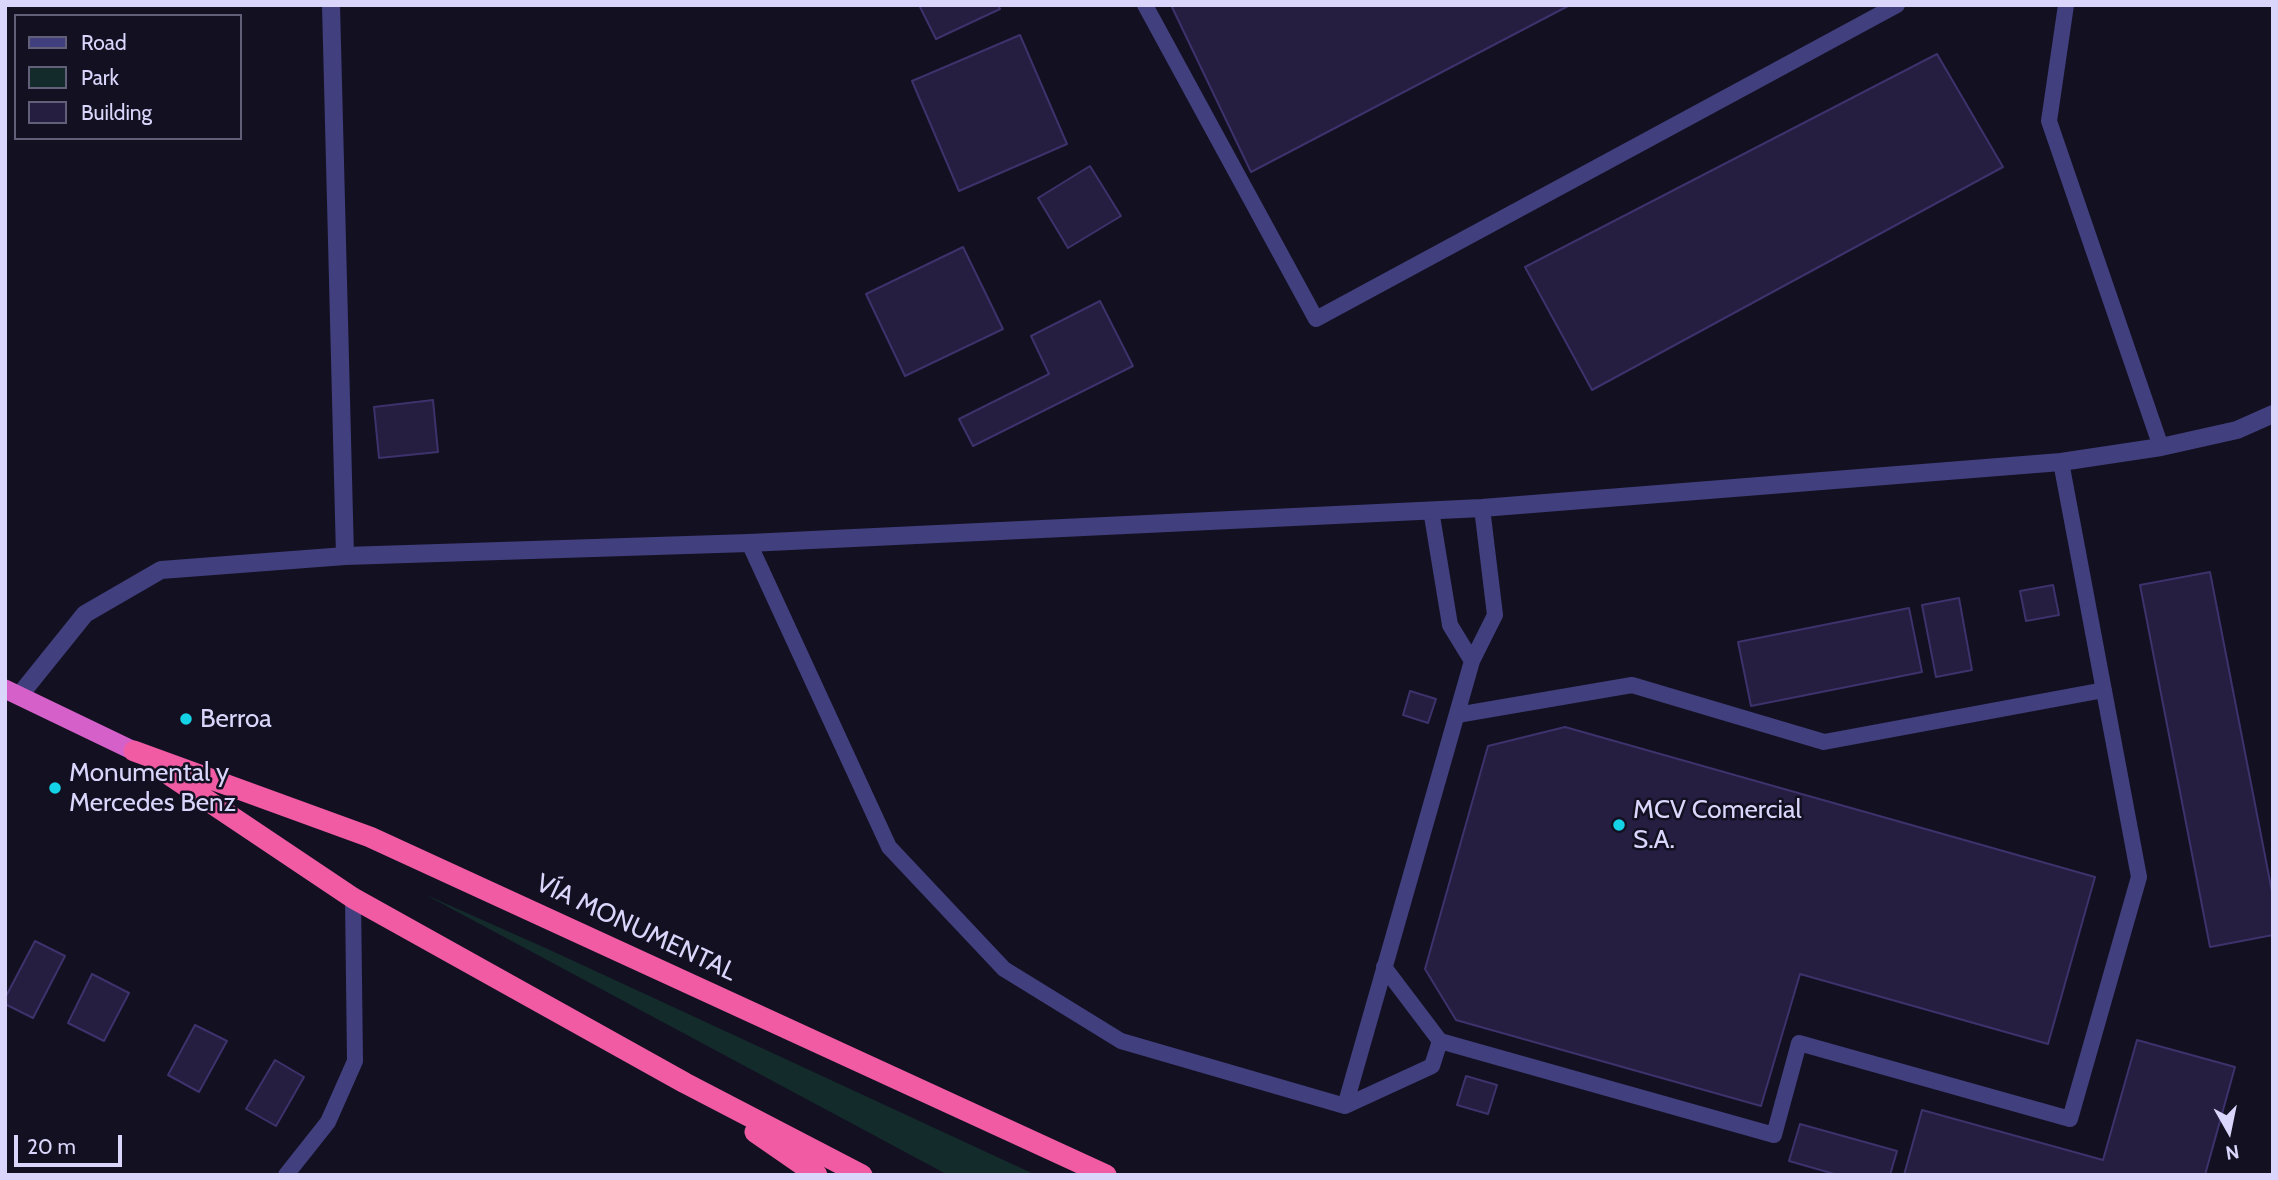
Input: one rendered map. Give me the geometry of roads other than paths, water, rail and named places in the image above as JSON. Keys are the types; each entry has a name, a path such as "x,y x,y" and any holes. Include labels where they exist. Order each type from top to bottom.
{"highway":[{"name":"VÍA MONUMENTAL","path":"12,693 134,751 370,837 1106,1175"},
{"name":"VÍA MONUMENTAL","path":"134,751 353,898 685,1083 862,1175"},
{"path":"685,1083 817,1175"}],"street":[{"path":"331,5 345,556"},
{"path":"12,693 85,614 161,570 345,556 749,543 1482,508 2061,462 2161,447 2237,430 2273,414"}],"lane":[{"path":"1145,5 1316,319 1896,5"},
{"path":"2066,5 2049,121 2161,447"},
{"path":"2237,430 2273,425"},
{"path":"1384,967 1440,1041 1773,1135 1799,1043 2070,1119 2139,877 2061,462"},
{"path":"1345,1106 1472,661 1495,615 1482,508"},
{"path":"1431,510 1450,625 1472,661"},
{"path":"749,543 889,847 1004,969 1121,1041 1345,1106 1432,1066 1440,1041"},
{"path":"1457,715 1632,685 1824,742 2104,690"},
{"path":"286,1175 328,1122 355,1060 353,898"}],"place":[{"name":"Berroa","path":"186,719"},
{"name":"Monumental y Mercedes Benz","path":"55,788"},
{"name":"MCV Comercial S.A.","path":"1619,825"}]}
